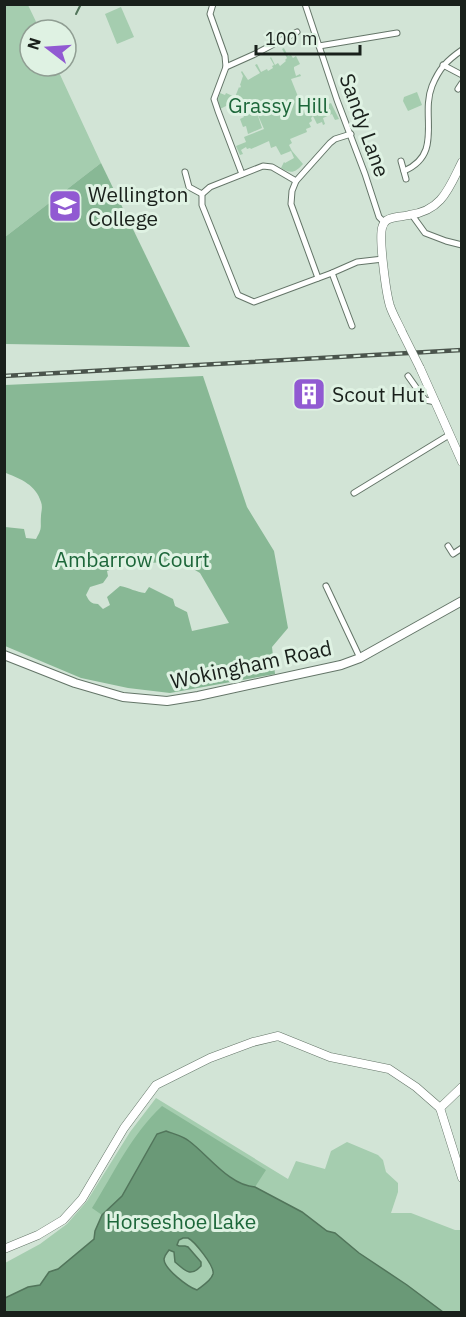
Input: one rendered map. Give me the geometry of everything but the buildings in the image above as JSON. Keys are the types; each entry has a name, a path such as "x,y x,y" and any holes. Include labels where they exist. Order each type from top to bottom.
{"main road":[{"name":"Wokingham Road","path":"4,655 75,683 123,697 167,701 341,665 360,658 462,601"}],"street":[{"path":"213,4 210,14 225,56 226,67 214,99 242,174"},
{"name":"Sandy Lane","path":"305,4 379,217 384,222"},
{"path":"226,67 297,32"},
{"path":"319,46 398,33"},
{"path":"404,171 414,166 429,142 431,88 443,65 462,50"},
{"path":"443,65 462,75"},
{"path":"458,89 462,83"},
{"path":"318,278 291,204 292,192 296,181 330,143 351,134"},
{"path":"400,161 406,179"},
{"path":"462,162 447,193 438,203 412,215 390,218 384,222 381,229 382,259 390,305 462,462"},
{"path":"296,181 272,167 264,166 210,187 202,194 202,205 238,295 254,303 357,262 382,259"},
{"path":"185,172 189,188 202,194"},
{"path":"412,215 425,233 462,245"},
{"path":"332,273 352,326"},
{"path":"408,376 425,400 436,402"},
{"path":"354,493 449,435"},
{"path":"448,546 453,554 462,548"},
{"path":"326,586 360,658"},
{"path":"4,1249 38,1235 63,1220 82,1198 124,1128 156,1085 210,1058 253,1042 278,1036 330,1057 388,1069 416,1087 440,1108 462,1178"},
{"path":"440,1108 462,1087"}],"green space":[{"path":"5,5 28,5 34,18 18,18 18,78 62,78 101,163 5,237"},
{"path":"121,7 134,37 117,44 105,14"},
{"name":"Grassy Hill","path":"284,48 288,56 291,55 293,58 296,56 300,64 294,69 296,76 300,74 301,76 291,79 305,114 331,103 339,119 335,120 332,114 323,118 325,124 323,125 322,122 317,124 313,116 309,123 311,127 306,129 307,132 290,139 292,143 289,145 292,151 303,164 293,172 281,168 284,162 294,158 291,151 281,155 276,146 271,148 269,141 251,149 246,147 241,150 243,154 240,155 236,146 246,142 244,137 264,129 257,113 262,128 248,134 246,126 243,127 240,119 244,117 239,105 234,106 232,103 220,109 218,99 220,93 235,97 241,86 242,71 248,80 260,73 255,65 257,64 261,72 267,69 268,71 274,65 271,57 275,65 278,63 280,66 287,58 282,49"},
{"path":"417,92 422,105 408,111 403,101 404,97"},
{"name":"Wellington College","path":"101,163 190,347 5,344 5,237"},
{"name":"Ambarrow Court","path":"203,376 247,507 274,551 288,628 272,647 275,674 170,693 128,688 81,678 5,646 5,527 24,529 26,538 36,539 40,530 42,504 32,487 6,473 5,477 5,385","holes":["178,560 200,573 229,623 192,631 187,612 175,606 173,599 149,587 145,593 120,586 107,597 110,605 103,609 98,604 90,602 86,595 90,587 103,583 108,576 107,571 130,562 135,565"]},
{"name":"Horseshoe Lake","path":"156,1098 288,1179 296,1161 325,1169 331,1151 347,1142 378,1155 383,1160 386,1172 398,1183 398,1192 391,1213 411,1213 455,1230 461,1230 461,1312 5,1312 5,1263 40,1244 67,1224 87,1201 130,1132"},
{"path":"162,1106 266,1170 255,1187 247,1187 157,1134 122,1196 102,1215 92,1208 132,1142"}],"shaded area":[{"name":"Horseshoe Lake","path":"166,1131 187,1139 228,1176 255,1187 302,1212 327,1231 335,1233 359,1253 443,1312 5,1312 5,1298 28,1287 40,1285 49,1272 58,1269 94,1239 102,1215 122,1196 157,1134","holes":["183,1238 188,1238 195,1244 213,1270 210,1279 197,1290 177,1277 165,1263 164,1257 169,1250 174,1252 175,1262 188,1272 194,1272 201,1266 201,1262 188,1247 177,1245"]}],"waterway":[{"path":"76,14 81,4"}],"railway":[{"path":"4,376 462,350"}],"place":[{"name":"Wellington College","path":"65,206"},
{"name":"Scout Hut","path":"309,394"}]}
